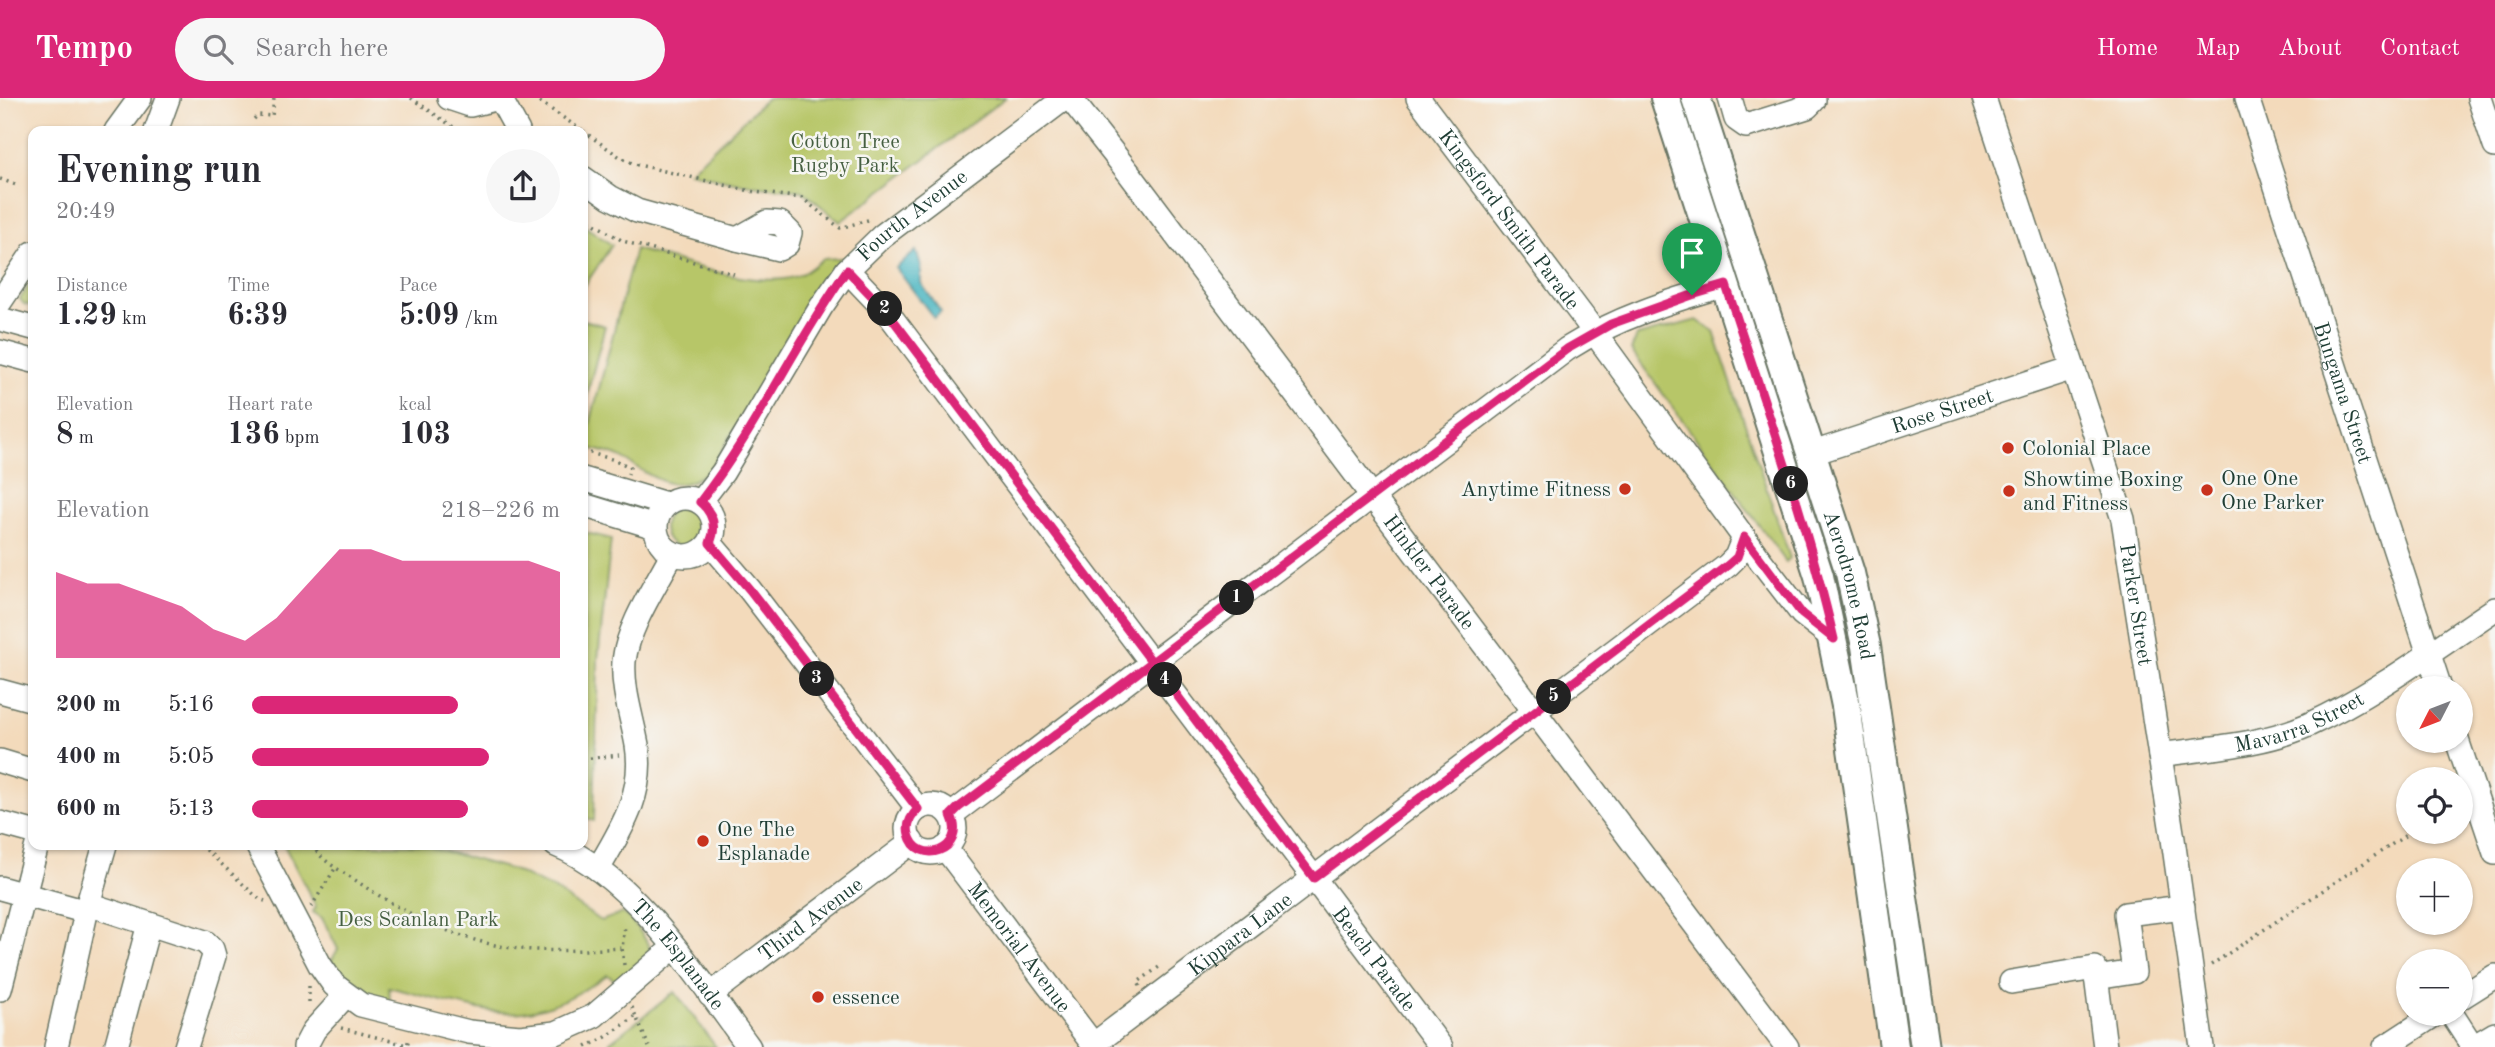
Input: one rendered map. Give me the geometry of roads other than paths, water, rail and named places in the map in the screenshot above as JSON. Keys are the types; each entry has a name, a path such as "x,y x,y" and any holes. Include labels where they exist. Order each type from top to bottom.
{"main road":[{"name":"Aerodrome Road","path":"1696,98 1850,573 1866,646 1924,1047"},
{"name":"Aerodrome Road","path":"1671,103 1726,285 1805,528 1834,639 1855,762 1894,1047"}],"street":[{"path":"120,126 142,98"},
{"path":"134,126 142,98"},
{"path":"158,126 168,98"},
{"path":"449,98 470,106 500,98 515,126"},
{"name":"Fourth Avenue","path":"700,502 723,472 821,307 847,270 882,236 1065,98"},
{"name":"Hinkler Parade","path":"1070,98 1787,1047"},
{"name":"Kingsford Smith Parade","path":"1418,98 1802,614 1834,639"},
{"path":"1730,98 1736,119 1746,126 1807,107 1814,100"},
{"name":"Parker Street","path":"1984,98 2127,537 2202,1047"},
{"name":"Bungama Street","path":"2247,98 2436,676"},
{"path":"2479,98 2495,146"},
{"path":"588,182 610,197 638,211 737,239"},
{"path":"0,302 28,260"},
{"name":"Beach Parade","path":"847,270 888,313 1441,1047"},
{"path":"951,815 1537,370 1594,332 1631,316 1726,285"},
{"path":"0,319 28,327"},
{"path":"0,352 28,359"},
{"name":"Rose Street","path":"1813,453 2073,368"},
{"path":"588,481 666,504"},
{"path":"683,498 700,502 707,508 714,525 710,543 697,554 673,554 660,543 656,527 660,511 666,504 683,498"},
{"path":"588,507 656,527"},
{"name":"Kippara Lane","path":"1094,1046 1728,565 1737,557 1744,537"},
{"path":"710,543 750,590 918,809"},
{"path":"598,869 631,811 638,784 637,748 624,688 624,660 629,638 673,554"},
{"name":"Mavarra Street","path":"2160,755 2258,740 2306,726 2356,699 2495,609"},
{"path":"0,691 28,699"},
{"path":"2461,753 2495,853"},
{"path":"0,761 28,769"},
{"path":"932,805 951,815 955,829 945,848 923,851 912,842 908,828 912,814 918,809 932,805"},
{"path":"0,823 28,831"},
{"name":"Third Avenue","path":"710,995 912,842"},
{"name":"Memorial Avenue","path":"945,848 1094,1046"},
{"path":"0,989 36,850"},
{"path":"56,1047 104,850"},
{"path":"260,850 320,965 334,985 361,1005 469,1032 520,1037 555,1033 594,1016 673,947"},
{"name":"The Esplanade","path":"565,850 598,869 645,910 749,1047"},
{"path":"0,888 149,924 209,945 214,952 187,1047"},
{"path":"2096,978 2134,972 2126,915 2183,907"},
{"path":"116,1047 149,924"},
{"path":"2011,982 2095,968 2105,1047"},
{"path":"2473,990 2495,976"},
{"path":"305,1047 314,1030 346,995"},
{"path":"2385,1047 2417,1026"},
{"path":"2459,1026 2473,1047 2495,1034"}],"water":[{"path":"916,251 921,265 921,283 941,312 934,318 896,268"}],"place":[{"name":"Colonial Place","path":"2008,448"},
{"name":"Anytime Fitness","path":"1625,489"},
{"name":"One One One Parker","path":"2207,490"},
{"name":"Showtime Boxing and Fitness","path":"2009,491"},
{"name":"One The Esplanade","path":"703,841"},
{"name":"essence","path":"818,997"}],"park label":[{"name":"Cotton Tree Rugby Park","path":"845,153"},
{"name":"Des Scanlan Park","path":"418,919"}]}
